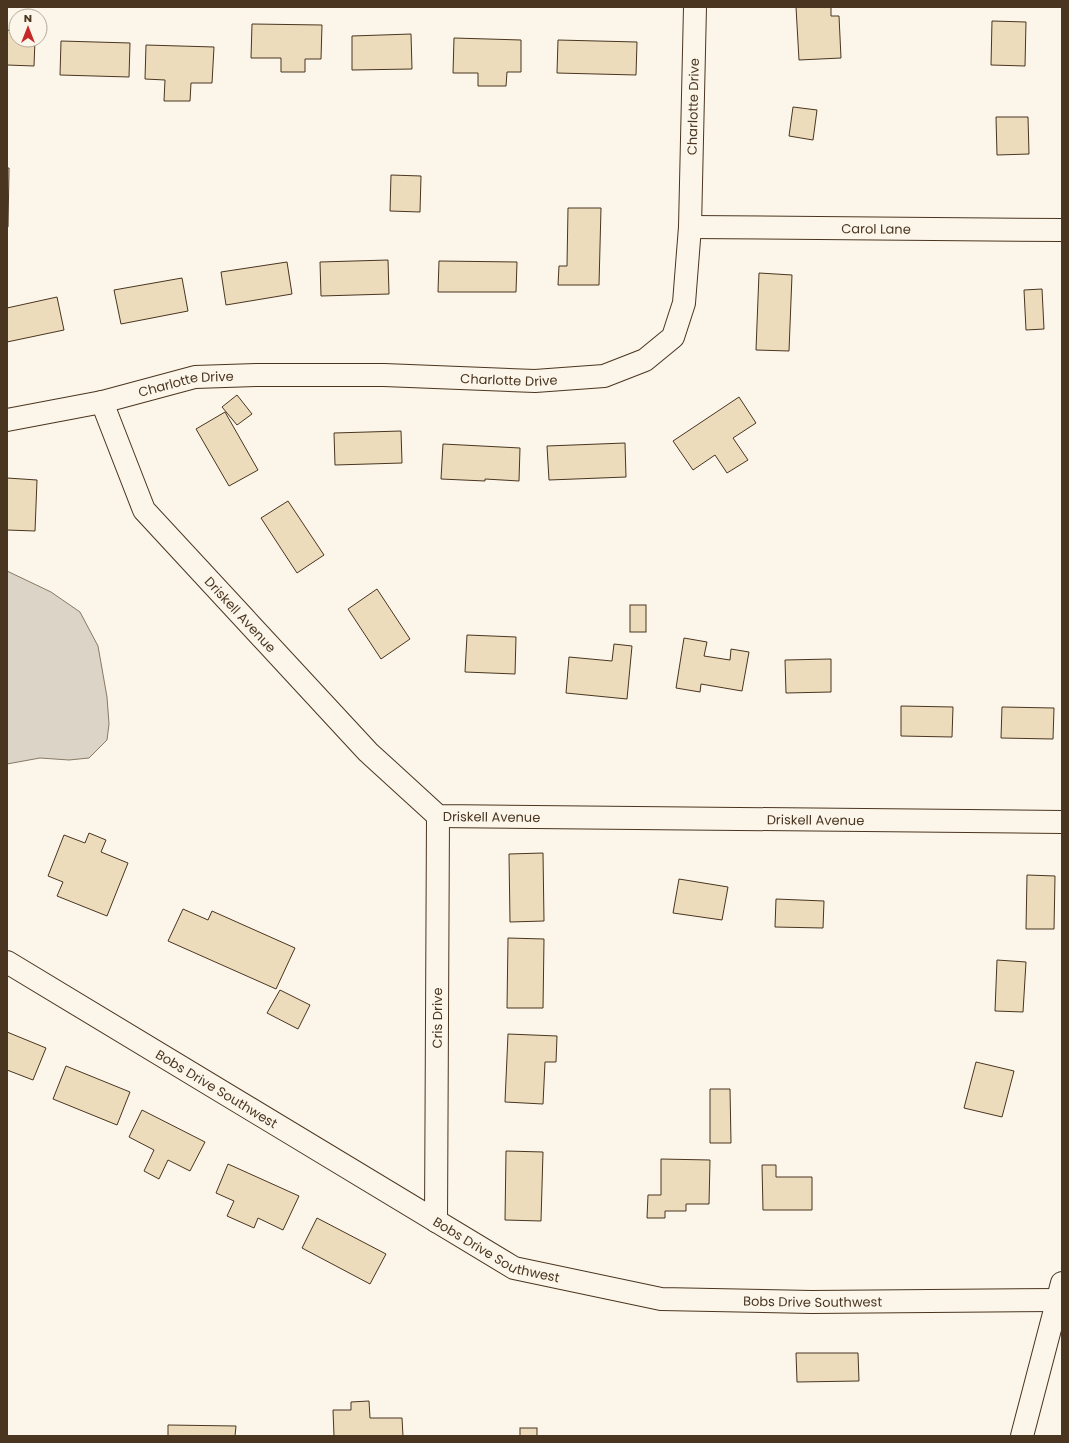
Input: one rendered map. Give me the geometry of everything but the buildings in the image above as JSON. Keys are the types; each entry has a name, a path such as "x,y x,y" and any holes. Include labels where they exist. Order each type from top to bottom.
{"street":[{"name":"Charlotte Drive","path":"7,420 102,402 195,377 384,374 535,382 604,376 645,360 673,337 684,303 690,227 695,7"},
{"name":"Carol Lane","path":"690,227 1062,230"},
{"name":"Driskell Avenue","path":"102,402 144,510 368,752 438,816 1062,822"},
{"name":"Cris Drive","path":"436,1221 438,816"},
{"name":"Bobs Drive Southwest","path":"7,962 514,1268 661,1299 812,1302 1060,1292"},
{"path":"1022,1436 1060,1292"}],"shaded area":[{"path":"7,571 51,592 80,612 98,646 107,697 109,724 107,740 89,758 69,760 40,758 7,764"}]}
